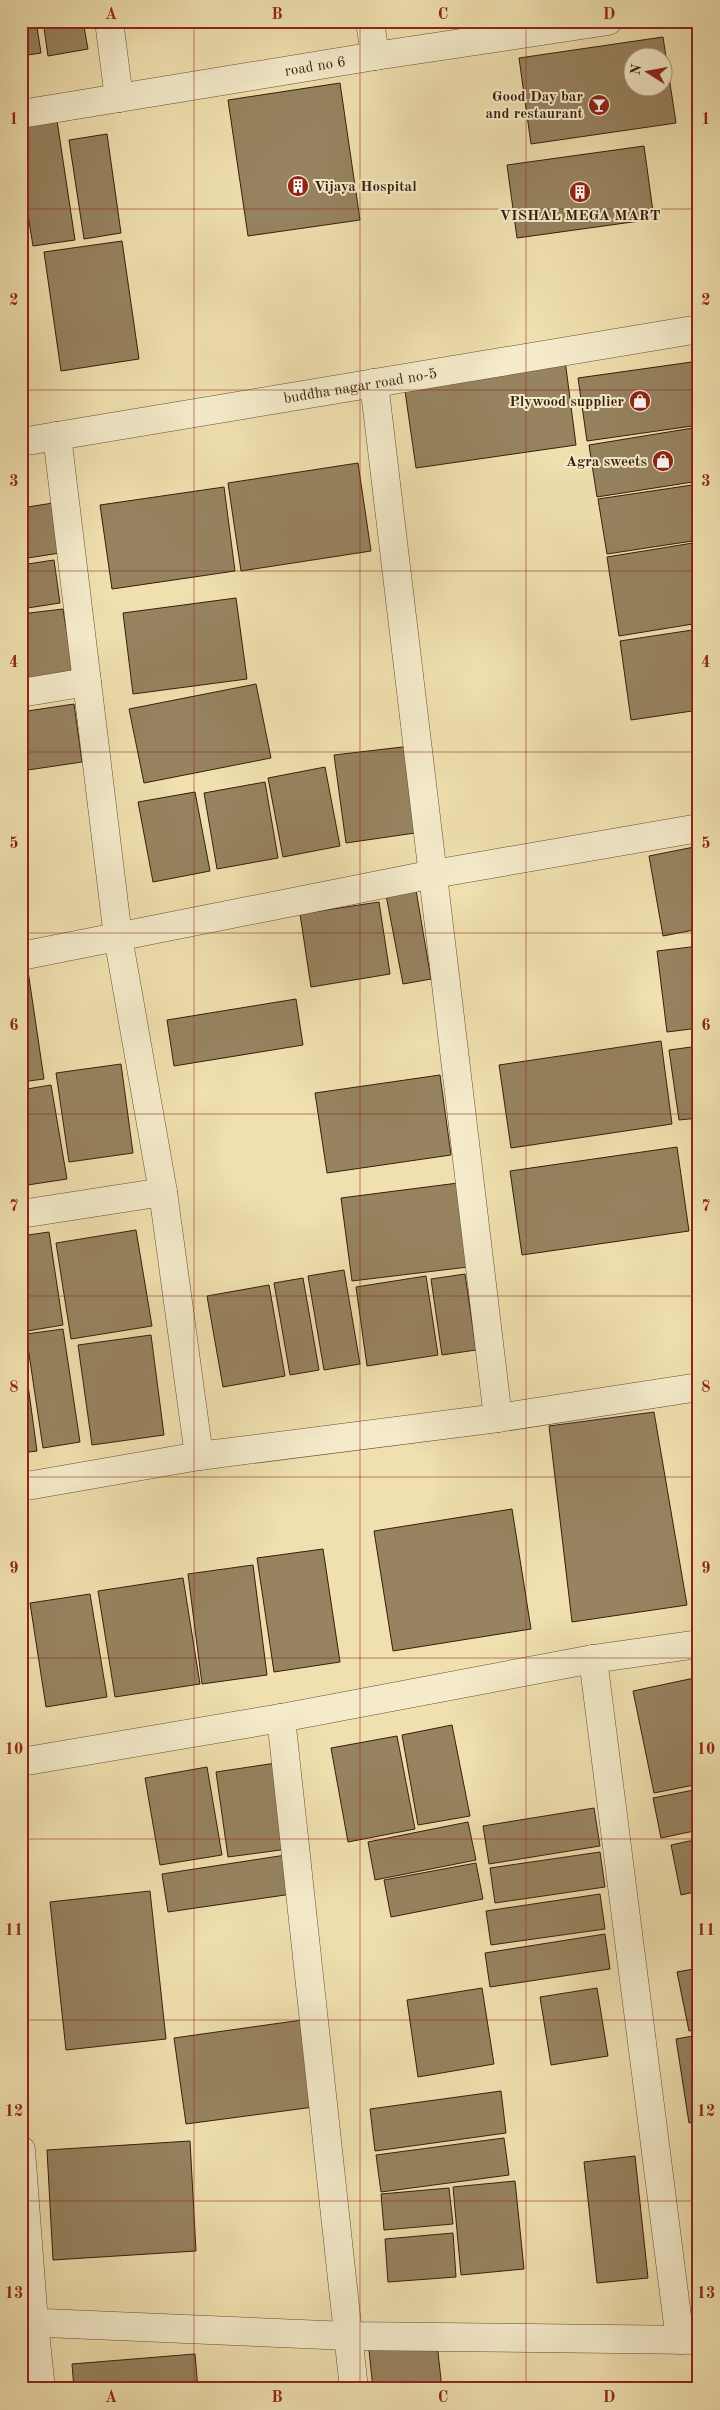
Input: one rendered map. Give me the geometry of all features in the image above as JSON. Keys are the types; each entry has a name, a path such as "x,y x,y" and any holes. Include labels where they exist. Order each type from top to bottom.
{"street":[{"path":"109,21 119,98"},
{"path":"370,21 375,56"},
{"name":"road no 6","path":"21,114 375,56 608,21"},
{"name":"buddha nagar road no-5","path":"21,442 699,329"},
{"path":"374,383 498,1418"},
{"path":"57,436 118,938 163,1192 200,1456"},
{"path":"21,693 88,682"},
{"path":"21,956 434,874 699,828"},
{"path":"21,1214 163,1192"},
{"path":"21,1486 200,1456 498,1418 699,1387"},
{"path":"21,1762 281,1718 593,1659 699,1644"},
{"path":"27,2323 349,2336 689,2340 593,1659"},
{"path":"281,1718 354,2389"},
{"path":"21,2150 27,2323 41,2389"}],"building":[{"path":"21,21 36,21 41,53 21,56"},
{"path":"43,21 83,21 88,49 48,56"},
{"path":"146,21 180,21 147,28"},
{"name":"Good Day bar and restaurant","path":"663,37 665,48 622,48 622,98 672,97 676,123 531,144 519,58"},
{"name":"Vijaya Hospital","path":"340,83 360,220 248,236 228,100"},
{"path":"56,114 75,240 33,246 21,171 21,119"},
{"path":"107,134 121,233 84,239 69,140"},
{"name":"VISHAL MEGA MART","path":"644,146 654,219 517,238 507,165"},
{"path":"122,241 139,359 61,371 44,252"},
{"path":"565,360 576,445 416,468 404,384"},
{"name":"Plywood supplier","path":"699,361 699,425 587,441 578,378"},
{"path":"699,427 699,481 597,497 589,445"},
{"path":"358,463 371,551 241,571 228,483"},
{"path":"699,484 699,540 607,554 598,499"},
{"path":"224,487 235,571 112,589 100,505"},
{"path":"53,503 60,553 21,559 21,508"},
{"path":"699,542 699,623 619,636 607,557"},
{"path":"54,560 60,603 21,609 21,565"},
{"path":"236,598 247,679 133,694 123,613"},
{"path":"63,609 73,672 21,680 21,614"},
{"path":"699,629 699,710 631,720 620,641"},
{"path":"256,684 271,758 144,783 129,709"},
{"path":"74,704 82,762 21,771 21,712"},
{"path":"411,746 422,832 346,843 334,755"},
{"path":"325,767 340,846 283,857 268,778"},
{"path":"265,782 278,858 217,869 204,793"},
{"path":"195,792 210,871 153,882 138,802"},
{"path":"699,846 699,929 663,936 649,856"},
{"path":"416,890 431,979 403,984 386,895"},
{"path":"379,902 390,974 311,987 300,914"},
{"path":"699,946 699,1028 667,1032 657,951"},
{"path":"28,971 44,1079 21,1082 21,972"},
{"path":"296,999 303,1045 174,1066 167,1020"},
{"path":"661,1041 672,1124 511,1148 499,1065"},
{"path":"699,1046 699,1118 679,1120 669,1050"},
{"path":"121,1064 133,1153 69,1162 56,1073"},
{"path":"440,1075 451,1155 327,1173 315,1093"},
{"path":"51,1085 67,1179 21,1186 21,1090"},
{"path":"677,1147 689,1231 522,1255 510,1171"},
{"path":"458,1183 468,1267 352,1281 341,1198"},
{"path":"136,1230 152,1326 71,1339 56,1243"},
{"path":"49,1232 63,1325 21,1332 21,1236"},
{"path":"344,1270 360,1364 324,1370 308,1276"},
{"path":"465,1274 476,1350 442,1355 431,1279"},
{"path":"426,1276 438,1355 367,1366 356,1287"},
{"path":"303,1278 319,1370 290,1375 274,1283"},
{"path":"269,1285 285,1376 223,1387 207,1296"},
{"path":"63,1329 80,1442 43,1448 26,1334"},
{"path":"151,1335 164,1435 92,1445 78,1345"},
{"path":"21,1341 37,1451 21,1453"},
{"path":"654,1412 687,1605 572,1622 549,1426"},
{"path":"512,1509 531,1629 393,1651 374,1531"},
{"path":"323,1549 340,1662 274,1672 257,1558"},
{"path":"253,1565 267,1675 202,1684 188,1574"},
{"path":"183,1578 200,1684 115,1697 98,1591"},
{"path":"90,1594 107,1697 46,1707 30,1603"},
{"path":"699,1677 699,1784 654,1793 633,1691"},
{"path":"452,1725 470,1816 418,1825 402,1735"},
{"path":"397,1736 415,1829 348,1842 331,1748"},
{"path":"276,1763 288,1849 228,1857 216,1772"},
{"path":"207,1767 222,1855 160,1865 145,1778"},
{"path":"699,1789 699,1830 661,1838 653,1798"},
{"path":"594,1808 600,1846 489,1864 483,1826"},
{"path":"468,1822 476,1860 375,1880 368,1842"},
{"path":"699,1839 699,1891 681,1895 671,1845"},
{"path":"600,1852 605,1887 495,1903 490,1868"},
{"path":"286,1855 292,1894 168,1912 162,1874"},
{"path":"476,1863 483,1899 391,1917 384,1880"},
{"path":"150,1891 166,2039 66,2050 50,1902"},
{"path":"600,1894 605,1929 491,1945 486,1911"},
{"path":"605,1934 610,1969 490,1987 485,1953"},
{"path":"699,1968 699,2029 689,2031 677,1972"},
{"path":"482,1988 494,2064 418,2077 407,2000"},
{"path":"597,1988 608,2056 551,2065 540,1997"},
{"path":"302,2020 314,2107 186,2124 174,2038"},
{"path":"699,2035 699,2121 689,2123 676,2039"},
{"path":"501,2091 506,2133 375,2151 370,2109"},
{"path":"504,2138 509,2175 381,2192 376,2155"},
{"path":"190,2141 196,2251 53,2260 47,2150"},
{"path":"635,2156 648,2278 597,2283 584,2162"},
{"path":"515,2181 524,2269 461,2275 453,2187"},
{"path":"449,2188 453,2224 384,2230 381,2194"},
{"path":"453,2233 456,2277 388,2282 385,2239"},
{"path":"437,2343 442,2389 373,2389 369,2350"},
{"path":"195,2354 198,2389 74,2389 72,2364"}],"place":[{"name":"Good Day bar and restaurant","path":"599,105"},
{"name":"Vijaya Hospital","path":"298,186"},
{"name":"VISHAL MEGA MART","path":"580,192"},
{"name":"Plywood supplier","path":"640,401"},
{"name":"Agra sweets","path":"663,461"}]}
